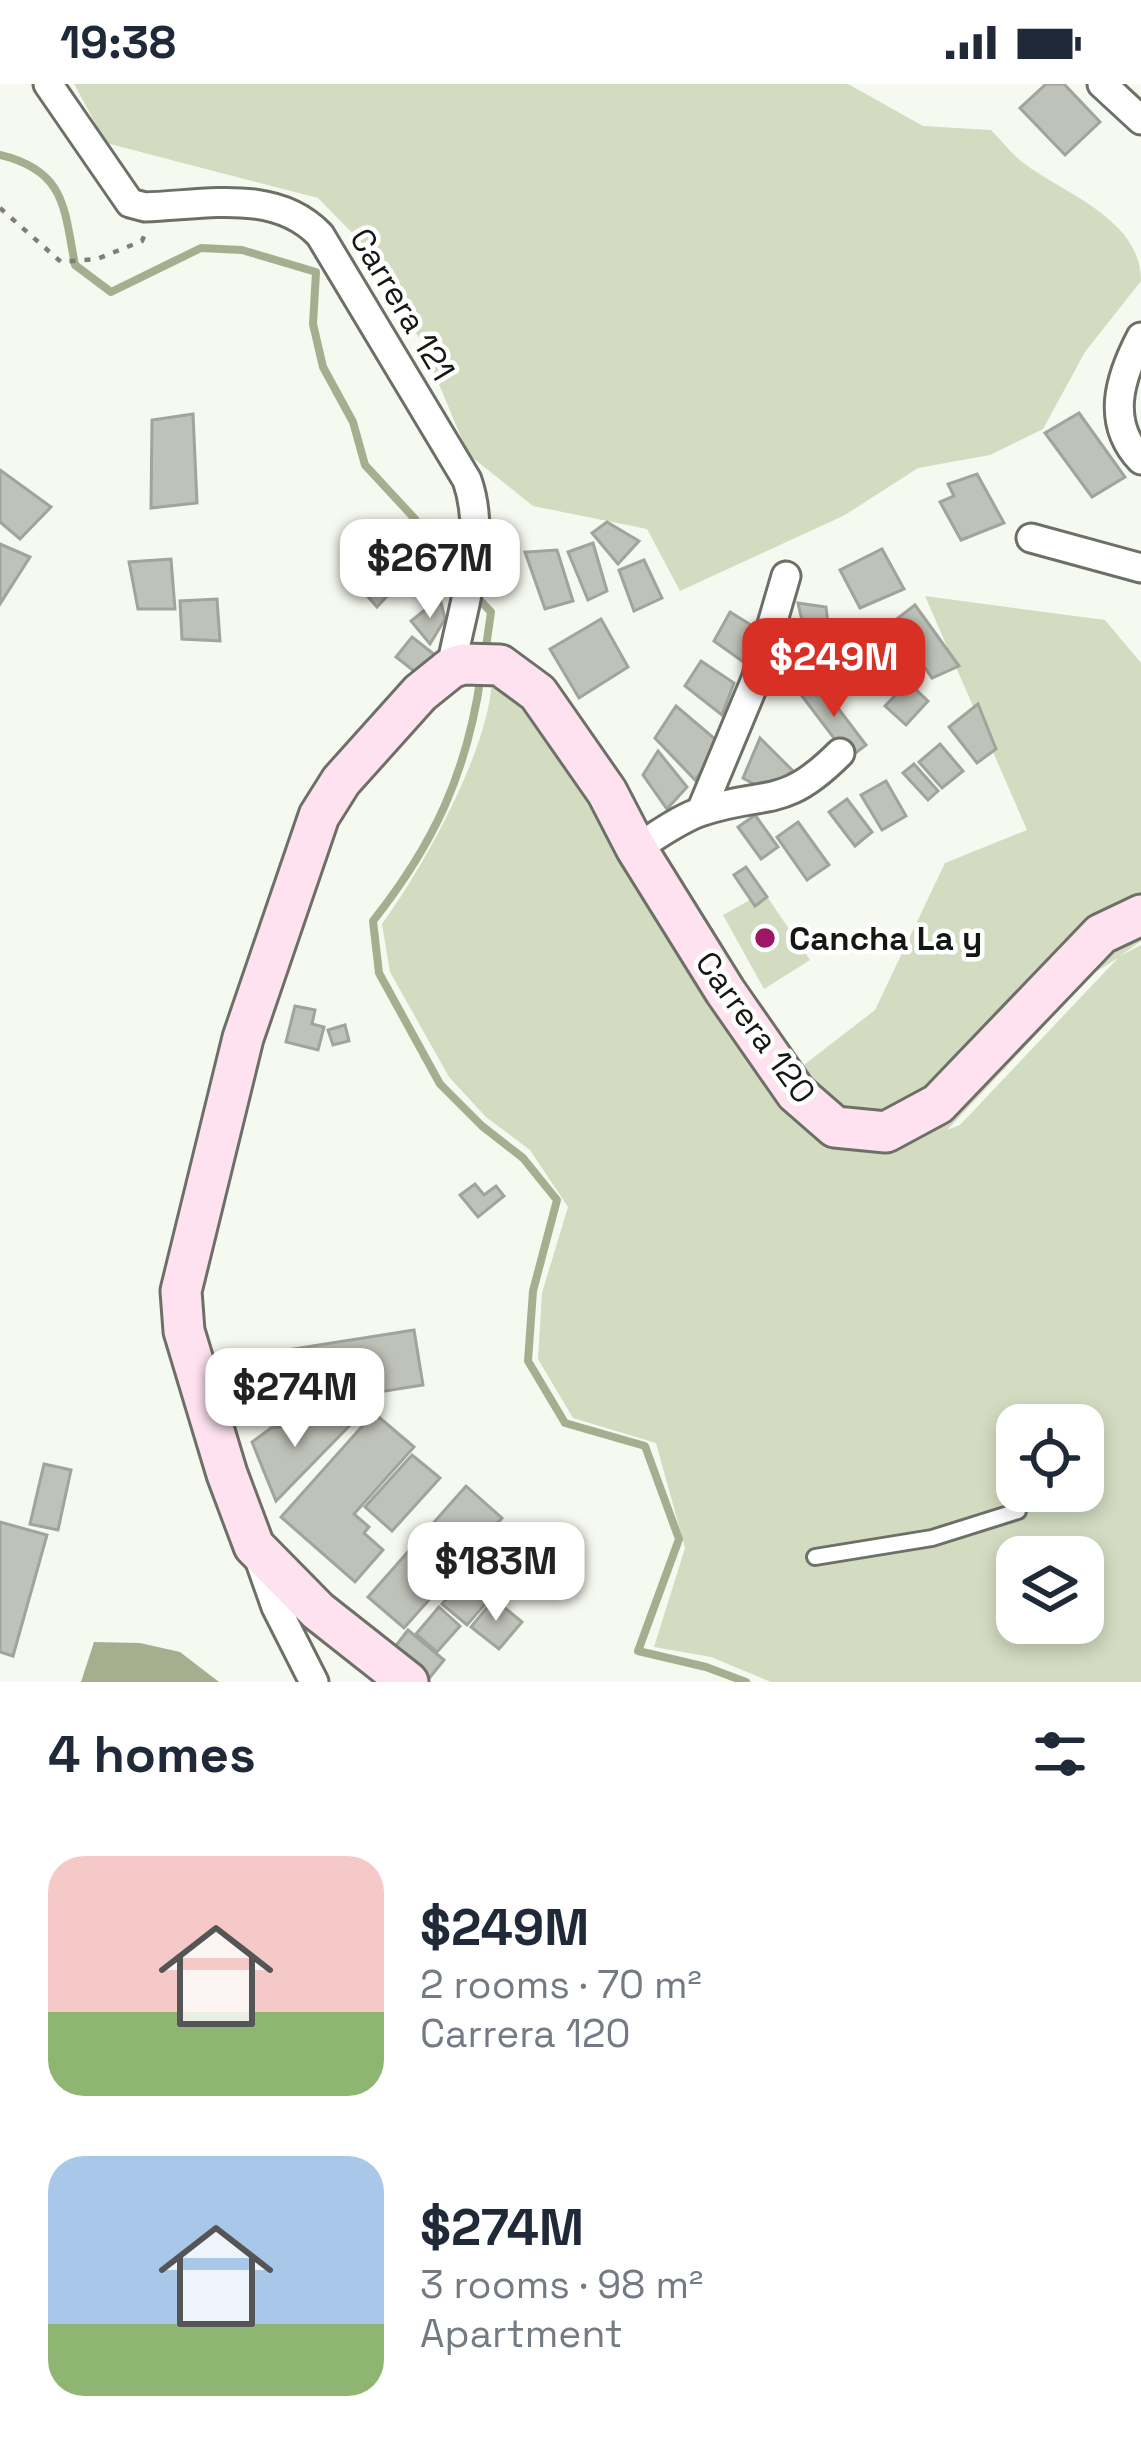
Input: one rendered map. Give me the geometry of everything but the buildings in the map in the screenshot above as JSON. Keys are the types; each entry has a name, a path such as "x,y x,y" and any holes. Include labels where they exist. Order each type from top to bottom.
{"street":[{"path":"48,84 130,203 158,207"},
{"path":"1102,84 1141,120"},
{"name":"Carrera 121","path":"158,207 250,203 281,207 302,217 320,235 467,480 476,506 472,666"},
{"path":"1141,337 1122,372 1119,414 1130,448 1141,460"},
{"path":"1030,538 1141,568"},
{"path":"701,811 756,680 786,576"},
{"path":"314,1682 276,1606 227,1474 184,1331 181,1291 243,1038 319,816 341,782 420,693 472,666"},
{"name":"Carrera 120","path":"472,666 538,693 607,793 636,848 769,1055 796,1093 835,1127 886,1132 938,1104 1101,934 1141,915"},
{"path":"636,848 701,811 785,795 816,777 839,754"},
{"path":"254,1546 318,1611 408,1682"}],"lane":[{"path":"815,1557 932,1538 1015,1512"}],"path":[{"path":"0,208 61,262 97,259 142,241 158,207"}],"shaded area":[{"path":"74,84 848,84 923,126 991,130 1020,160 1115,225 1138,259 1141,281 1085,352 1043,429 990,455 918,468 845,515 680,591 647,529 533,506 468,454 421,341 363,244 318,198 106,143"},
{"path":"925,596 1105,620 1141,663 1141,941 1120,956 1141,945 1141,1682 771,1682 711,1657 654,1647 685,1548 656,1443 573,1418 538,1359 542,1293 568,1207 530,1150 486,1117 449,1077 390,972 382,924 452,805 481,736 492,676 505,673 778,1085 875,1010 945,863 1027,830","holes":["1118,958 960,1125 947,1130 1094,973"]},
{"name":"Cancha La y","path":"764,892 810,960 764,989 723,915"},
{"path":"94,1642 140,1643 180,1652 219,1682 81,1682"}],"waterway":[{"path":"0,155 22,162 50,182 64,209 75,265 111,292 201,248 242,250 316,272 313,324 323,367 353,422 365,465 415,519 438,557 462,583"},
{"path":"473,593 491,612 485,654"},
{"path":"481,675 467,744 445,806 414,864 373,921 379,973 440,1084 523,1158 557,1200 533,1291 528,1361 565,1423 645,1446 679,1539 638,1651 746,1682"}],"place":[{"name":"Cancha La y","path":"765,938"}]}
